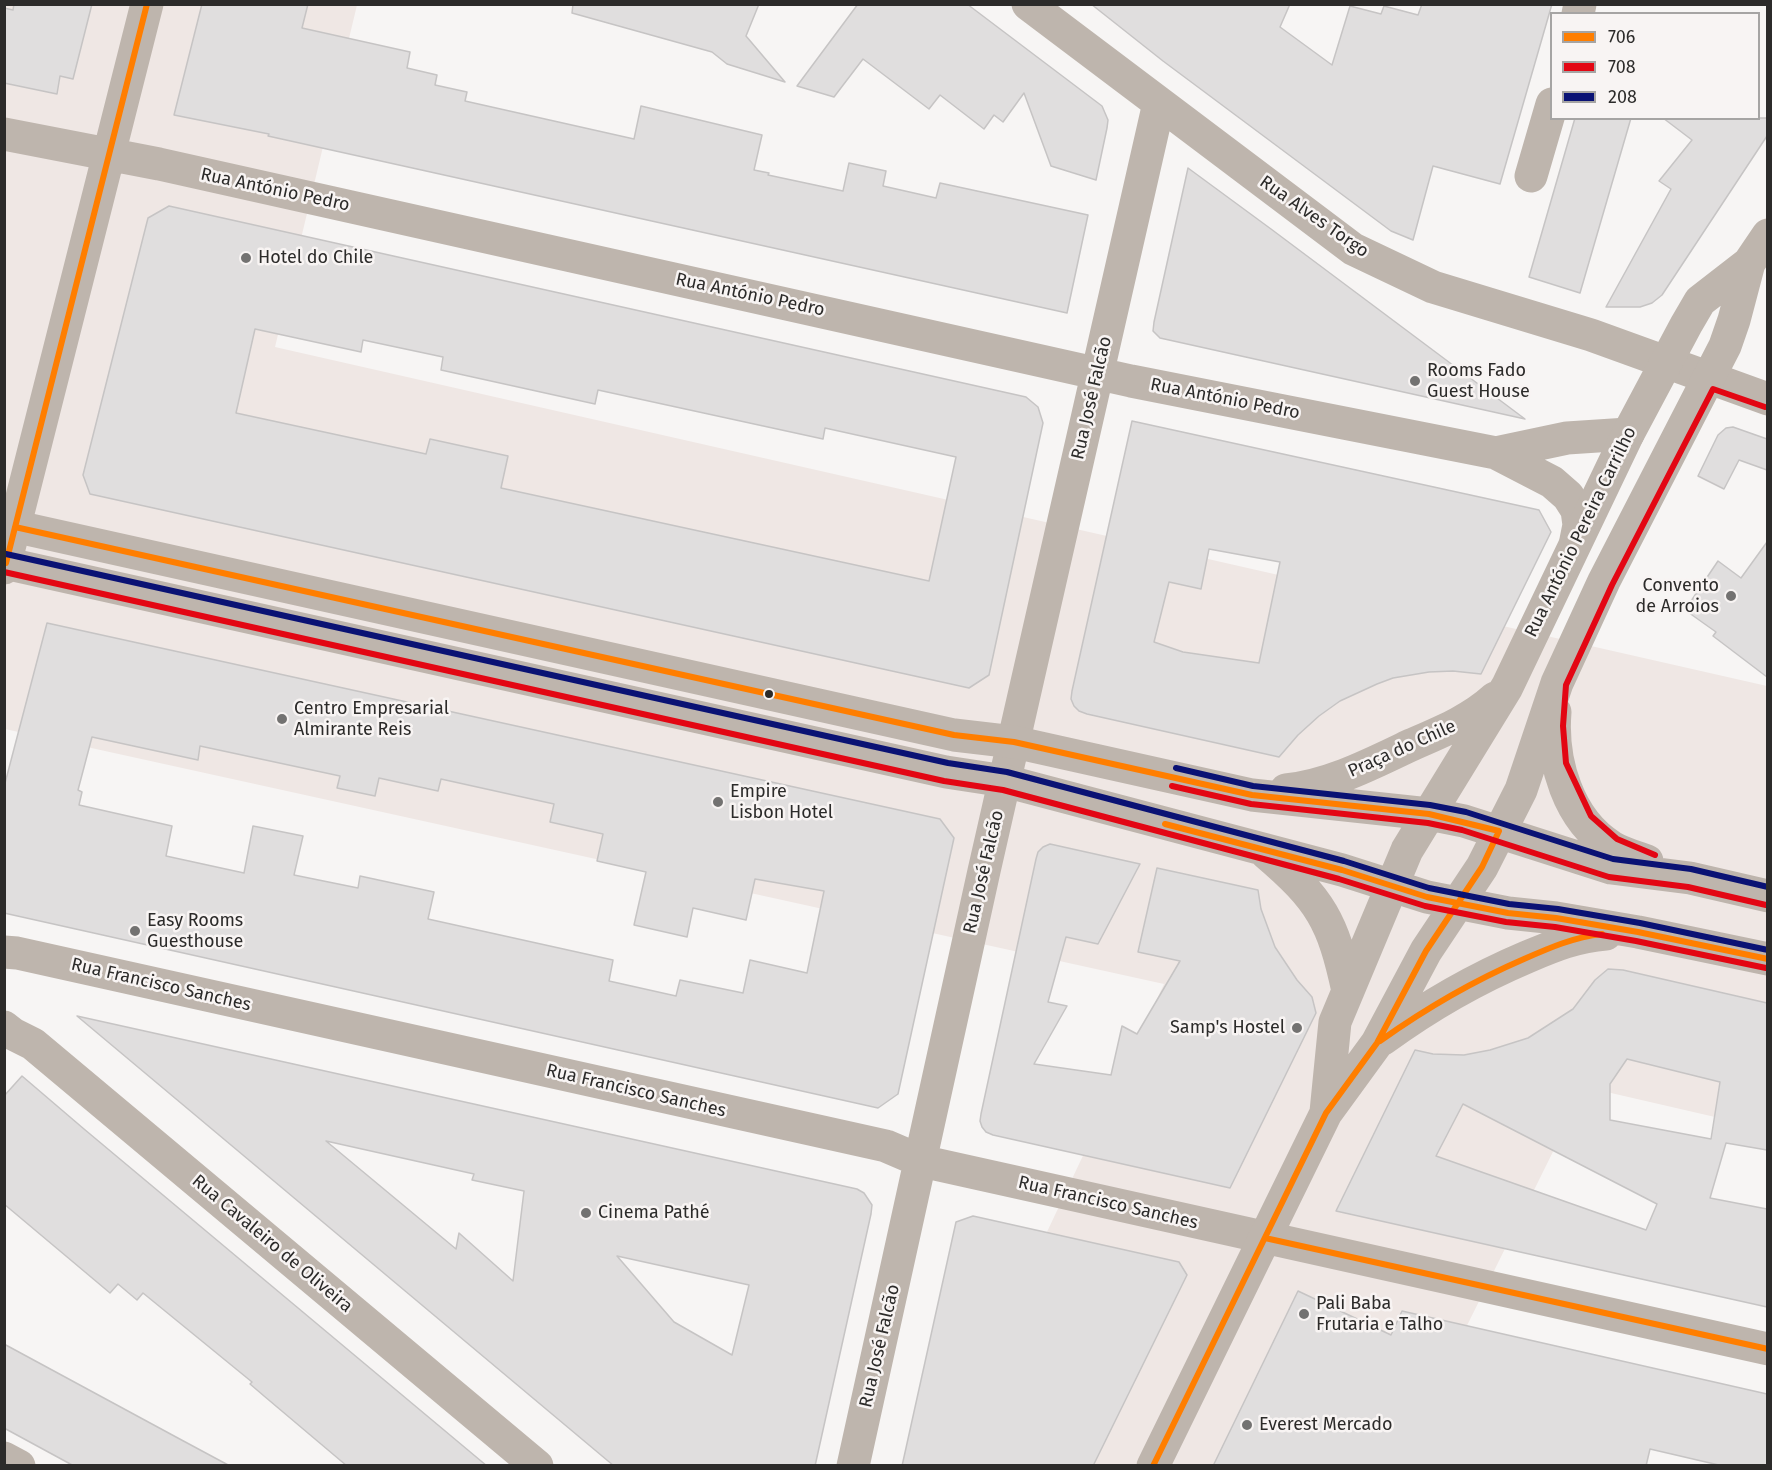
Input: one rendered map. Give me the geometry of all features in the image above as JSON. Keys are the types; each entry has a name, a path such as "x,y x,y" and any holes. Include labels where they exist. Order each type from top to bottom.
{"street":[{"path":"147,4 10,525 5,565 946,772 1005,781 1342,870 1427,897 1508,913 1556,918 1638,932 1767,959"},
{"name":"Rua Alves Torgo","path":"1028,4 1353,249 1433,287 1591,335 1767,399"},
{"name":"Rua José Falcão","path":"853,1466 1159,103"},
{"path":"1531,176 1550,108"},
{"name":"Rua António Pedro","path":"4,134 109,153 1143,383 1496,453 1552,482 1568,496 1577,510 1579,525 1576,540"},
{"name":"Rua António Pereira Carrilho","path":"1377,1043 1426,951 1482,867 1521,790 1557,683 1604,581 1709,378 1730,333 1749,263 1767,235"},
{"name":"Rua António Pereira Carrilho","path":"1326,1113 1335,1022 1407,850 1507,687 1628,434 1700,301 1749,263"},
{"path":"1628,434 1648,426 1681,406 1709,378"},
{"name":"Rua António Pedro","path":"1496,453 1567,438 1628,434"},
{"path":"10,525 954,735 1014,742 1252,795 1429,814 1464,821 1611,868 1690,878 1767,896"},
{"path":"1557,683 1554,726 1557,765 1584,822 1612,847 1690,878"},
{"name":"Praça do Chile","path":"1252,795 1300,789 1354,772 1470,718 1507,687"},
{"path":"1263,849 1296,878 1323,914 1339,951 1348,991"},
{"path":"1153,1466 1326,1113 1377,1043 1420,1012 1488,974 1565,941 1591,935 1638,932"},
{"name":"Rua Francisco Sanches","path":"4,952 17,953 886,1146 921,1161 1767,1349"},
{"name":"Rua Cavaleiro de Oliveira","path":"4,1027 33,1044 537,1466"},
{"path":"4,1458 19,1466"}],"shaded area":[{"path":"5,5 357,5 275,347 1767,686 1767,1129 1585,1087 1398,1465 937,1465 1164,984 5,729"}],"building":[{"path":"14,4 92,4 73,79 60,76 57,94 4,83 4,8 13,10"},
{"path":"202,4 308,4 302,28 410,52 407,68 437,75 435,85 467,92 465,101 634,139 641,106 762,135 754,170 769,173 768,175 843,191 849,163 886,171 883,186 936,198 940,183 1088,215 1067,313 268,136 269,134 174,115"},
{"path":"573,4 759,4 746,36 785,82 727,64 712,52 572,13"},
{"path":"858,4 967,4 1102,106 1108,120 1096,180 1051,166 1024,93 1003,122 994,115 984,129 940,95 929,109 863,59 834,97 797,86"},
{"path":"1091,4 1290,4 1280,27 1332,65 1350,6 1381,14 1384,6 1418,15 1422,4 1552,4 1500,184 1433,166 1413,240 1391,231 1163,61"},
{"path":"1760,118 1767,118 1767,136 1662,295 1652,303 1640,307 1606,307 1671,189 1659,181 1692,140 1666,120 1760,120"},
{"path":"1574,120 1630,120 1580,293 1529,277"},
{"path":"1188,168 1525,419 1160,338 1153,331 1154,322"},
{"path":"169,206 1026,397 1038,407 1043,423 989,675 969,688 90,494 83,475 148,218","holes":["255,329 361,352 363,340 443,357 441,370 595,404 598,390 823,439 825,428 956,457 929,581 501,488 508,456 430,439 426,454 236,413"]},
{"path":"1132,421 1539,510 1551,532 1481,674 1453,671 1429,672 1393,678 1377,684 1340,701 1319,716 1279,757 1087,714 1074,706 1071,699","holes":["1209,549 1280,562 1259,663 1183,652 1154,642 1169,582 1201,589"]},
{"path":"1733,427 1767,439 1767,470 1739,460 1724,489 1698,476 1718,435 1726,428"},
{"name":"Convento de Arroios","path":"1767,542 1767,677 1713,636 1716,632 1685,610 1718,561 1741,578"},
{"path":"47,623 940,819 954,838 898,1094 878,1108 4,913 4,787","holes":["92,737 198,760 200,746 340,776 337,788 375,796 379,778 438,791 441,779 554,804 550,822 603,834 597,861 646,872 634,925 687,937 693,908 746,920 755,879 824,891 807,973 750,960 743,993 680,980 676,996 609,981 613,960 428,919 434,892 360,876 358,888 294,875 303,836 253,826 244,873 166,856 172,826 79,805 82,792 78,790"]},
{"path":"1050,844 1140,864 1098,944 1066,937 1048,1002 1067,1006 1034,1064 1111,1075 1122,1026 1137,1034 1180,961 1138,952 1157,868 1258,890 1261,909 1275,947 1297,980 1312,997 1316,1013 1230,1188 993,1135 982,1127 981,1114 1036,859 1038,852"},
{"path":"1608,969 1623,970 1767,1003 1767,1150 1726,1143 1710,1198 1767,1209 1767,1307 1336,1211 1415,1050 1433,1054 1464,1055 1490,1050 1528,1038 1573,1009 1595,980","holes":["1627,1059 1720,1082 1711,1139 1610,1120 1610,1084","1463,1104 1657,1204 1646,1230 1436,1156"]},
{"path":"77,1016 857,1189 864,1193 872,1205 871,1214 815,1466 614,1466","holes":["326,1141 474,1174 472,1180 524,1191 513,1281 459,1233 456,1249","617,1256 749,1285 732,1355 674,1322"]},
{"path":"22,1076 487,1466 347,1466 250,1384 252,1382 143,1293 137,1300 118,1284 110,1293 4,1204 4,1096"},
{"path":"973,1216 1179,1262 1187,1275 1093,1466 902,1466 956,1222"},
{"path":"1298,1291 1391,1335 1402,1311 1767,1394 1767,1466 1723,1466 1650,1449 1646,1466 1213,1466"},
{"path":"4,1344 230,1466 74,1466 4,1428"}],"transit line":[{"name":"706","path":"6,563 147,4"},
{"name":"708","path":"1655,855 1617,839 1591,816 1566,763 1563,726 1566,685 1612,585 1713,389 1765,407"},
{"name":"706","path":"15,527 954,735 1014,742 1252,795 1429,814 1499,831 1482,867 1426,951 1377,1043 1326,1113 1153,1466"},
{"name":"208","path":"6,554 948,763 1007,772 1344,861 1429,888 1509,904 1558,909 1640,923 1768,950"},
{"name":"708","path":"4,572 944,781 1003,790 1339,879 1425,906 1506,922 1555,927 1636,941 1766,968"},
{"name":"208","path":"1176,768 1253,786 1430,805 1466,812 1613,859 1691,869 1768,887"},
{"name":"708","path":"1172,786 1251,804 1428,823 1462,830 1609,877 1688,887 1766,905"},
{"name":"706","path":"1165,824 1342,870 1427,897 1508,913 1556,918 1638,932 1768,959"},
{"name":"706","path":"1380,1041 1450,996 1486,977 1543,951 1602,934"},
{"name":"706","path":"1265,1238 1768,1349"}],"place":[{"name":"Hotel do Chile","path":"246,258"},
{"name":"Rooms Fado Guest House","path":"1415,381"},
{"name":"Convento de Arroios","path":"1731,596"},
{"name":"Centro Empresarial Almirante Reis","path":"282,719"},
{"name":"Empire Lisbon Hotel","path":"718,802"},
{"name":"Easy Rooms Guesthouse","path":"135,931"},
{"name":"Samp's Hostel","path":"1297,1028"},
{"name":"Cinema Pathé","path":"586,1213"},
{"name":"Pali Baba Frutaria e Talho","path":"1304,1314"},
{"name":"Everest Mercado","path":"1247,1425"}]}
